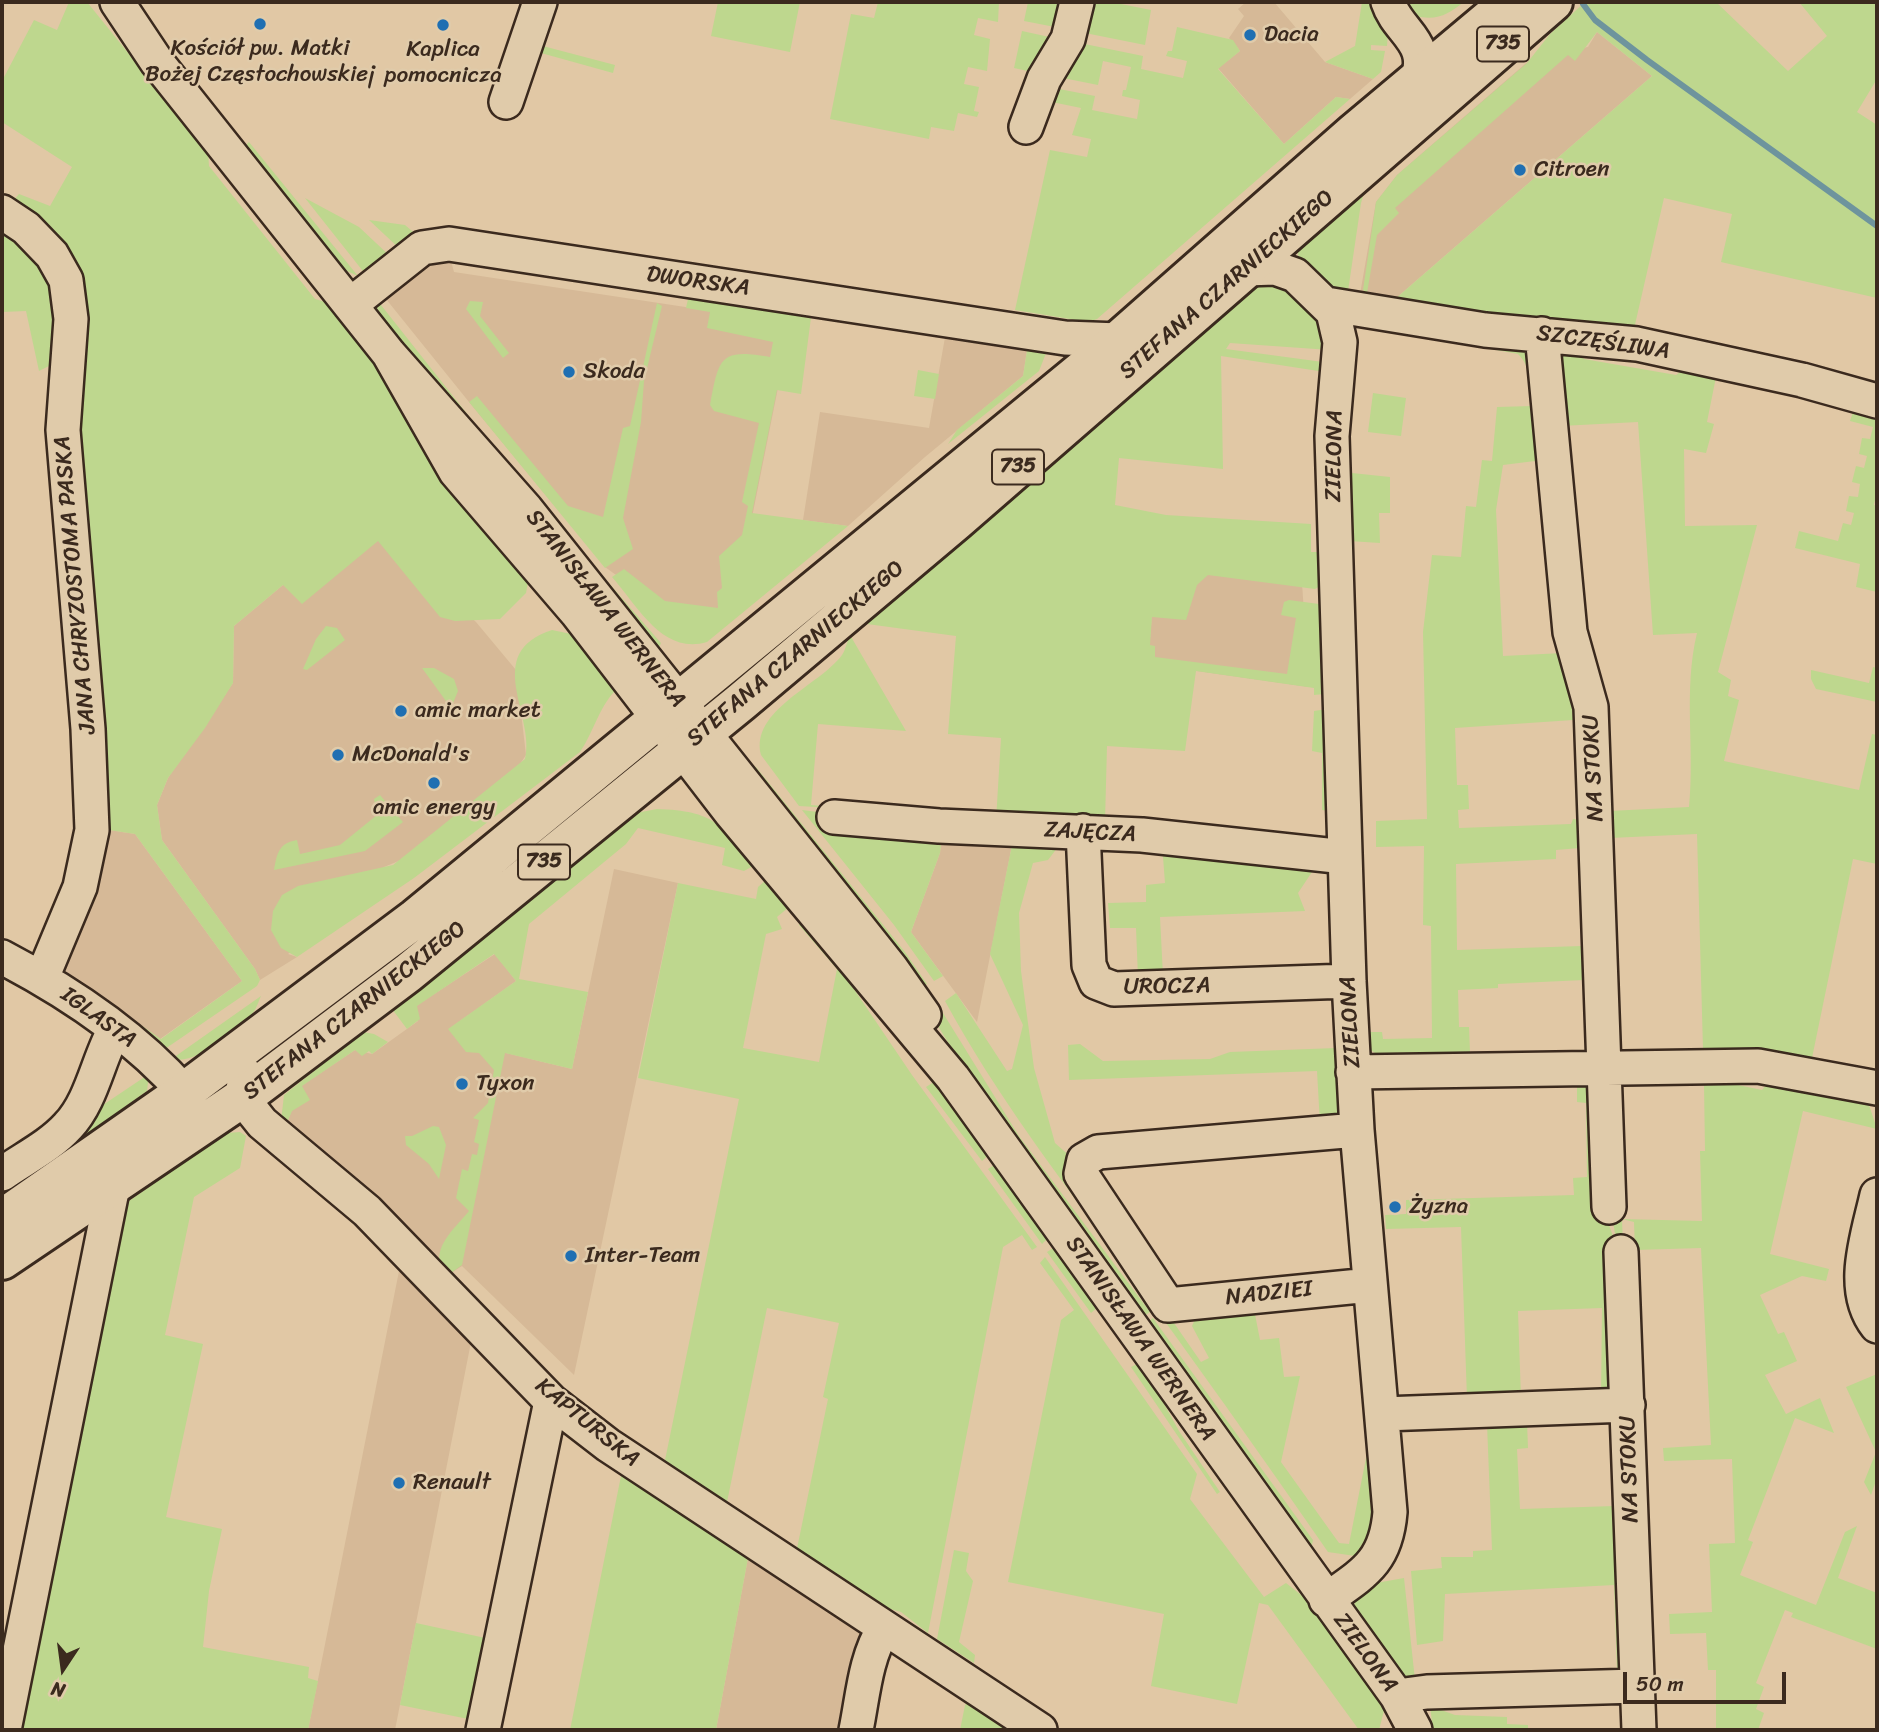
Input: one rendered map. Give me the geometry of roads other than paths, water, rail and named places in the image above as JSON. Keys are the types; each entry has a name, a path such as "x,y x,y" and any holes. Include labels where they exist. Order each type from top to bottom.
{"main road":[{"name":"STEFANA CZARNIECKIEGO","path":"2,1219 184,1092 416,918 1066,385 1510,2"},
{"name":"STEFANA CZARNIECKIEGO","path":"2,1260 242,1098 408,973 692,742 956,520 1553,2"}],"street":[{"name":"STANISŁAWA WERNERA","path":"97,2 157,62"},
{"name":"STANISŁAWA WERNERA","path":"117,2 157,62 389,354 526,509 692,742 891,968 923,1013 953,1078 1326,1600"},
{"path":"506,102 540,2"},
{"path":"1026,127 1044,79 1068,39 1077,2"},
{"path":"1388,2 1414,37 1420,65 1416,83"},
{"path":"1414,37 1445,42 1471,36"},
{"name":"JANA CHRYZOSTOMA PASKA","path":"2,212 26,228 52,255 66,280 71,318 62,430 88,729 92,830 80,887 42,978"},
{"path":"1245,269 1275,268 1295,275 1290,246 1292,229"},
{"name":"DWORSKA","path":"350,305 422,248 449,244 1065,338 1119,340"},
{"name":"ZIELONA","path":"1295,275 1333,312 1340,342 1332,436 1349,981 1357,1130 1390,1512 1386,1540 1378,1559 1326,1600 1397,1696 1415,1730"},
{"name":"SZCZĘŚLIWA","path":"1325,304 1485,330 1637,344 1802,380 1877,401"},
{"name":"NA STOKU","path":"1542,334 1570,632 1591,707 1609,1207"},
{"path":"1065,338 1073,365 1066,385"},
{"name":"ZAJĘCZA","path":"834,817 939,826 1083,831 1345,857"},
{"name":"UROCZA","path":"1083,831 1089,965 1096,982 1114,989 1349,981"},
{"name":"IGLASTA","path":"2,957 42,978 115,1029 156,1061 184,1092"},
{"path":"2,1174 68,1127 83,1104 100,1056 115,1029"},
{"path":"242,1098 245,1076 267,1031"},
{"path":"1353,1072 1758,1066 1877,1088"},
{"name":"KAPTURSKA","path":"242,1098 262,1123 366,1211 551,1401 608,1445 1040,1730"},
{"name":"NADZIEI","path":"1357,1130 1098,1152 1084,1160 1081,1174 1168,1305 1370,1285"},
{"path":"4,1730 113,1186"},
{"path":"1877,1195 1862,1275 1867,1304 1877,1326"},
{"name":"NA STOKU","path":"1621,1252 1639,1730"},
{"path":"483,1730 551,1401"},
{"path":"1383,1414 1628,1405"},
{"path":"856,1730 868,1664 875,1643 884,1628"},
{"path":"1397,1696 1427,1692 1637,1686"}],"waterway":[{"path":"1583,4 1595,20 1647,60 1877,226"}],"place":[{"name":"Kościół pw. Matki Bożej Częstochowskiej","path":"260,24"},
{"name":"Kaplica pomocnicza","path":"443,25"},
{"name":"Dacia","path":"1250,35"},
{"name":"Citroen","path":"1520,170"},
{"name":"Skoda","path":"569,372"},
{"name":"amic market","path":"401,711"},
{"name":"McDonald's","path":"338,755"},
{"name":"amic energy","path":"434,783"},
{"name":"Tyxon","path":"462,1084"},
{"name":"Żyzna","path":"1395,1207"},
{"name":"Inter-Team","path":"571,1256"},
{"name":"Renault","path":"399,1483"}]}
